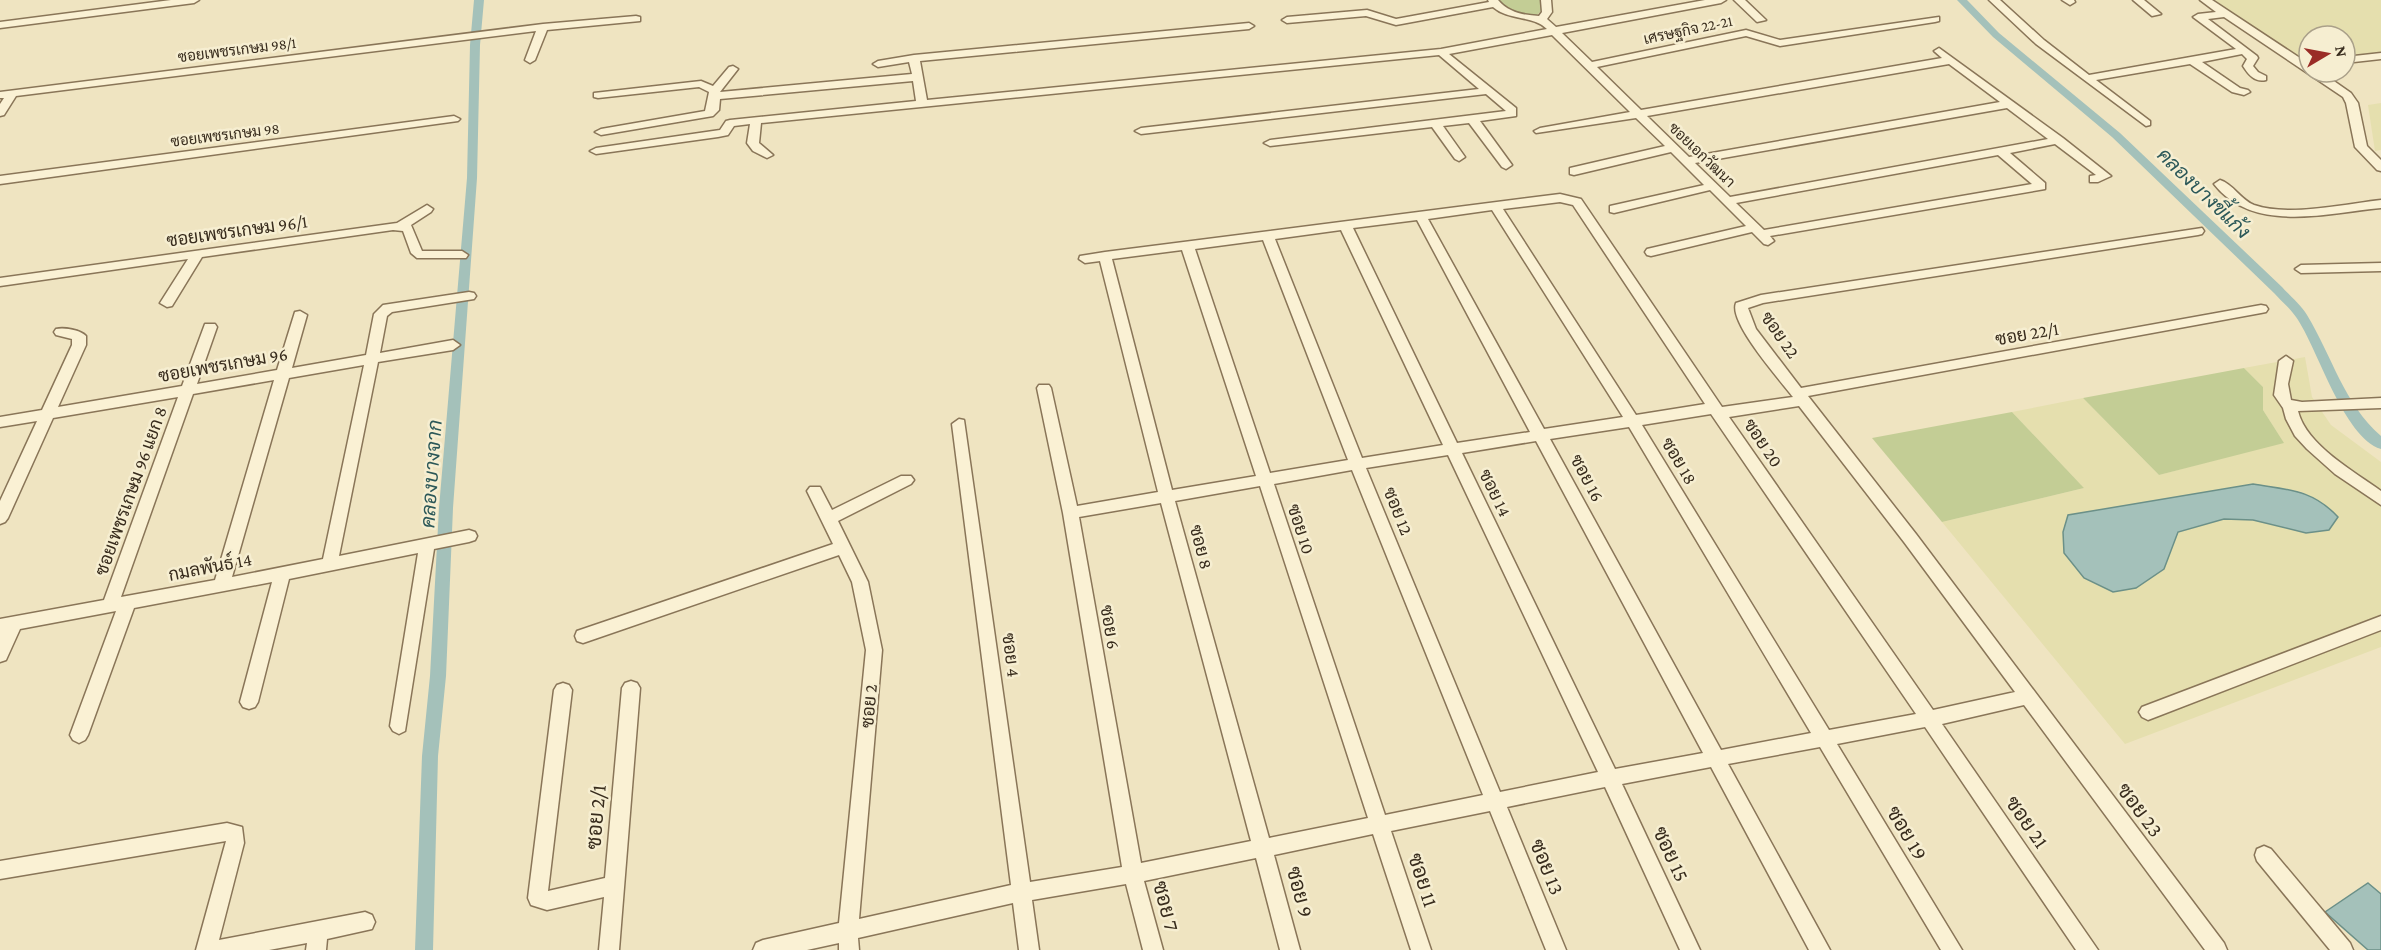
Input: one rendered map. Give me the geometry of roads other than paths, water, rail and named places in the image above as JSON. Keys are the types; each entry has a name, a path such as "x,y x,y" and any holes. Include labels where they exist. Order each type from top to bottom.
{"street":[{"path":"0,25 194,0"},
{"path":"1287,20 1367,13 1396,22 1494,2 1514,15 1542,19 1547,12 1546,0"},
{"path":"596,152 724,133 730,123 1442,52 1702,1 1721,0"},
{"path":"1738,0 1761,20"},
{"path":"1994,0 2040,42 2146,123"},
{"path":"2138,0 2156,14"},
{"path":"2205,0 2297,60"},
{"path":"2227,14 2198,17 2253,58 2248,66 2262,78"},
{"name":"ซอยเพชรเกษม 98/1","path":"0,95 543,27 636,19"},
{"name":"ซอยเอกวัฒนา","path":"1542,19 1762,235"},
{"name":"เศรษฐกิจ 22-21","path":"1588,66 1746,33 1755,33 1771,43 1780,43 1935,19"},
{"path":"530,60 543,27"},
{"path":"878,63 1249,27"},
{"path":"2088,78 2243,50"},
{"path":"1939,51 2106,176 2094,179"},
{"path":"1270,143 1512,114 1510,108 1442,52"},
{"path":"2357,59 2381,56"},
{"path":"914,58 922,105"},
{"path":"1540,131 1638,112 1952,60"},
{"path":"2192,60 2244,93"},
{"path":"601,132 703,116 713,111 715,93 733,69"},
{"path":"598,96 701,84 715,93 918,77"},
{"path":"2331,84 2347,95 2352,103 2361,147 2381,167"},
{"path":"1141,131 1487,91"},
{"path":"0,113 13,93"},
{"path":"1686,161 2009,104"},
{"name":"ซอยเพชรเกษม 98","path":"0,180 454,119"},
{"path":"756,120 753,143 757,150 767,155"},
{"path":"1473,120 1506,165"},
{"path":"1436,124 1459,157"},
{"path":"1728,201 2059,140"},
{"path":"1574,171 1672,148"},
{"path":"1651,252 2042,186 2001,151"},
{"path":"2220,184 2247,206 2267,211 2381,204"},
{"path":"1614,209 1713,186"},
{"name":"ซอย 20","path":"1495,206 1560,198 1572,199 1582,208 1717,411 1929,719"},
{"path":"1085,259 1495,206"},
{"name":"ซอย 18","path":"1495,206 1633,422 1824,740"},
{"path":"401,226 427,209"},
{"name":"ซอย 16","path":"1421,217 1820,950"},
{"name":"ซอย 14","path":"1345,225 1610,778"},
{"path":"401,226 411,231 417,253 462,255"},
{"name":"ซอยเพชรเกษม 96/1","path":"0,282 401,226"},
{"name":"ซอย 22","path":"2028,697 1747,324 1741,313 1741,306 1761,299 2198,231"},
{"name":"ซอย 12","path":"1267,235 1357,464 1496,801"},
{"name":"ซอย 10","path":"1187,244 1380,825"},
{"path":"167,303 197,255"},
{"name":"ซอย 8","path":"1105,256 1167,498 1263,847"},
{"path":"2301,269 2381,267"},
{"path":"330,562 381,314 385,310 469,296"},
{"name":"ซอย 22/1","path":"1071,513 1357,464 1801,397 2261,309"},
{"path":"222,584 300,315"},
{"name":"ซอยเพชรเกษม 96 แยก 8","path":"110,606 210,327"},
{"path":"0,518 80,342 77,335 61,332"},
{"name":"ซอยเพชรเกษม 96","path":"0,422 189,388 453,345"},
{"path":"2286,361 2281,397 2290,406 2381,403"},
{"name":"ซอย 6","path":"1044,388 1071,513 1133,874"},
{"path":"2290,406 2294,423 2311,444 2381,499"},
{"name":"ซอย 4","path":"959,424 1029,950"},
{"path":"828,519 906,480"},
{"name":"ซอย 2","path":"815,491 860,582 874,650 849,941"},
{"name":"กมลพันธ์ 14","path":"7,625 282,574 330,562 469,536"},
{"path":"399,726 427,544"},
{"path":"583,636 843,547"},
{"path":"249,702 282,574"},
{"path":"79,735 128,602"},
{"path":"2148,712 2381,623"},
{"path":"0,654 7,625"},
{"name":"ซอย 2/1","path":"609,950 631,688"},
{"path":"563,690 538,898 546,901 613,886"},
{"path":"763,950 849,941 1023,892 1133,874 1610,778 1824,740 2028,697"},
{"name":"ซอย 23","path":"2028,697 2217,950"},
{"name":"ซอย 21","path":"1929,719 2088,950"},
{"name":"ซอย 19","path":"1824,740 1953,950"},
{"name":"ซอย 15","path":"1610,778 1690,950"},
{"name":"ซอย 13","path":"1496,801 1556,950"},
{"name":"ซอย 11","path":"1380,825 1421,950"},
{"path":"0,870 227,832 235,833 235,843 206,950"},
{"name":"ซอย 9","path":"1263,847 1290,950"},
{"path":"2264,855 2343,950"},
{"name":"ซอย 7","path":"1133,874 1154,950"},
{"path":"217,950 317,941 365,922"}],"water":[{"path":"2253,484 2299,492 2319,501 2338,517 2329,530 2306,533 2253,520 2224,519 2178,532 2164,569 2136,588 2113,592 2084,578 2064,553 2063,532 2068,515"},
{"path":"2368,883 2381,894 2381,950 2368,950 2325,912"}],"waterway":[{"name":"คลองบางจาก","path":"424,950 430,756 438,676 446,508 472,178 475,45 479,0"},
{"name":"คลองบางขี้แก้ง","path":"1962,0 1996,35 2116,135 2278,290 2301,315 2346,404 2362,427 2381,444"}]}
